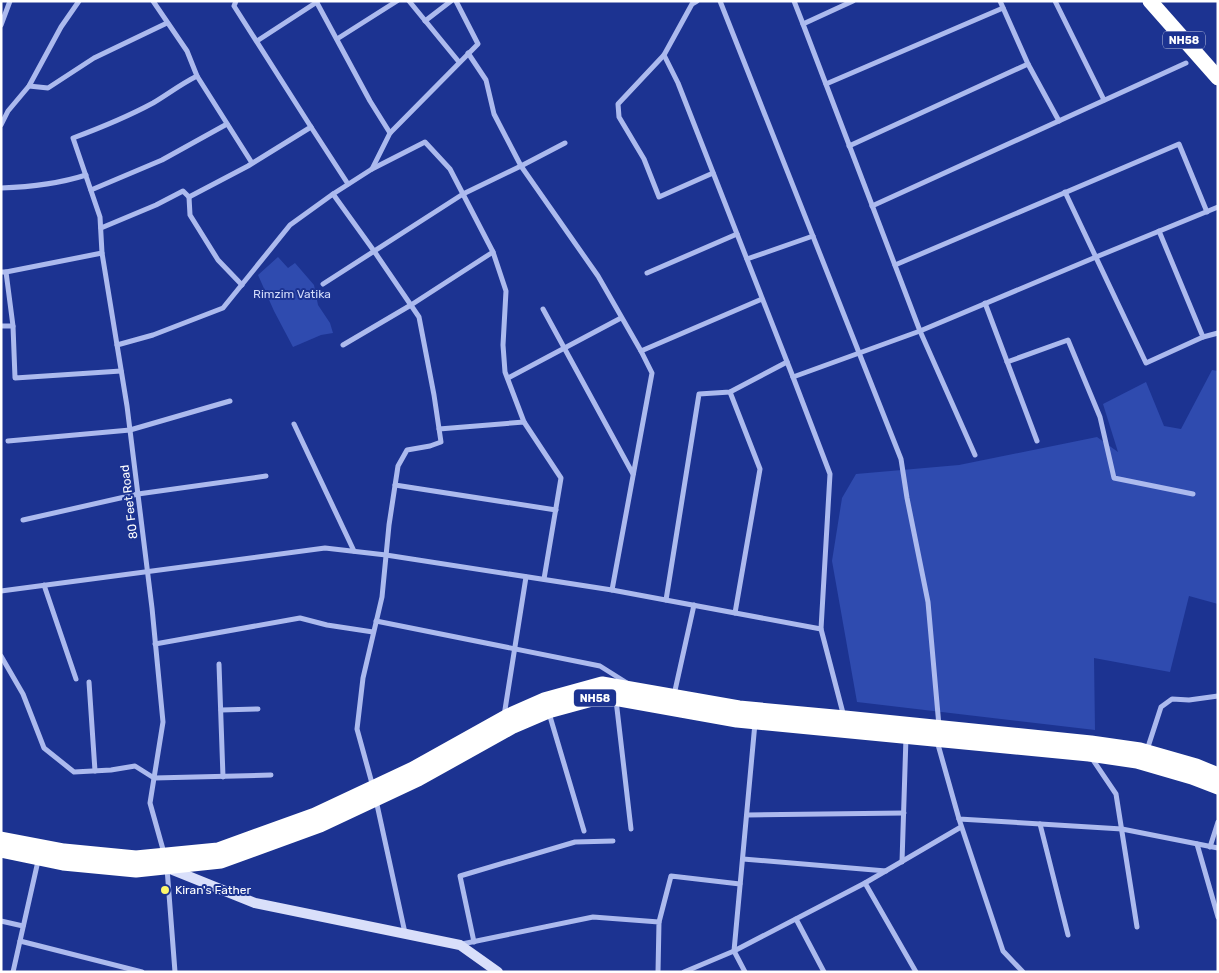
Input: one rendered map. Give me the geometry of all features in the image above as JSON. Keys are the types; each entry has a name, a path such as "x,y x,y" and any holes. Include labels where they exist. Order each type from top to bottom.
{"highway":[{"name":"NH58","path":"1150,1 1218,78"},
{"name":"NH58","path":"374,793 503,719 544,700 602,684 844,724 938,734 1137,761 1192,777 1218,787"},
{"name":"NH58","path":"1,850 62,863 136,870 218,850 374,793 418,779 513,726 548,710 603,696 737,720 844,724 906,737 938,734 1091,743 1146,752 1196,766 1218,775"},
{"name":"NH58","path":"1,839 64,851 166,862"}],"street":[{"path":"1,25 10,1"},
{"path":"1,124 8,111 29,86 61,27 79,1"},
{"path":"153,1 187,51 196,76 252,163"},
{"path":"236,1 234,6 348,184"},
{"path":"337,38 397,1"},
{"path":"409,1 459,62"},
{"path":"425,21 452,1"},
{"path":"372,169 390,133 478,44 456,1"},
{"path":"697,1 692,4 664,55 618,104 619,117 644,160 660,196 714,174"},
{"path":"720,1 901,459 928,602 938,734 961,827 1003,951 1023,972"},
{"path":"794,1 920,331 975,454"},
{"path":"803,24 853,1"},
{"path":"1000,1 1028,64 1060,120"},
{"path":"1054,1 1104,100"},
{"path":"257,41 316,2 370,101 390,133"},
{"path":"826,84 1003,8"},
{"path":"29,86 48,88 94,58 167,23"},
{"path":"468,53 486,80 494,114 521,166 598,276 652,373 612,590"},
{"path":"664,55 678,83 830,474 820,629 844,724"},
{"path":"872,206 1186,63"},
{"path":"850,146 1028,64"},
{"name":"80 Feet Road","path":"175,972 166,862 150,803 163,722 138,494 130,430 102,253 100,217 73,138 124,118 196,76"},
{"path":"91,190 162,160 228,124"},
{"path":"189,197 252,163 311,127"},
{"path":"117,345 153,335 223,308 290,225 372,169 425,142 450,169 493,252 506,291 503,345 505,372 524,422 561,478 544,579"},
{"path":"323,284 463,194 565,143"},
{"path":"895,265 1179,144 1207,212"},
{"path":"659,200 714,174"},
{"path":"1,188 56,183 86,175"},
{"path":"101,228 156,205 183,191 189,197 190,215 218,260 242,284"},
{"path":"1065,192 1146,363 1202,337 1218,333"},
{"path":"333,194 419,317 441,442 407,450 398,466 382,597 363,678 356,729 374,793 405,933"},
{"path":"793,377 920,331 1218,207"},
{"path":"1159,231 1202,337"},
{"path":"647,273 737,234"},
{"path":"747,259 813,236"},
{"path":"343,345 411,306 493,252"},
{"path":"102,253 4,272 13,326 15,378 121,371"},
{"path":"641,351 762,299"},
{"path":"985,303 1037,441"},
{"path":"543,309 633,475"},
{"path":"508,378 621,318"},
{"path":"1,326 13,326"},
{"path":"1007,362 1068,340 1100,417 1114,478 1193,494"},
{"path":"666,600 699,394 730,392 787,362"},
{"path":"730,392 760,469 735,613"},
{"path":"8,442 130,430 230,401"},
{"path":"439,429 524,422"},
{"path":"294,424 354,551"},
{"path":"23,520 138,494 266,476"},
{"path":"395,485 556,510"},
{"path":"1,591 325,548 386,555 612,590 820,629"},
{"path":"503,719 526,576"},
{"path":"44,585 76,679"},
{"path":"673,696 694,605"},
{"path":"155,644 300,618 327,625 374,632"},
{"path":"376,621 600,666 638,690"},
{"path":"1,656 23,694 44,748 74,772 111,770 135,766 154,778 271,776"},
{"path":"219,664 223,777"},
{"path":"89,682 95,771"},
{"path":"1146,752 1161,707 1172,699 1189,700 1218,696"},
{"path":"616,698 631,829"},
{"path":"221,710 258,710"},
{"path":"548,710 584,831"},
{"path":"745,972 734,951 755,722"},
{"path":"902,862 906,737"},
{"path":"1089,754 1116,794 1137,927"},
{"path":"747,815 904,813"},
{"path":"959,819 1122,829 1218,848"},
{"path":"1210,847 1218,822"},
{"path":"1040,824 1068,935"},
{"path":"684,972 734,951 865,883 961,827"},
{"path":"474,942 460,876 575,842 613,841"},
{"path":"1197,844 1218,917"},
{"path":"13,972 39,858"},
{"path":"743,859 887,871"},
{"path":"166,862 255,903 460,945 498,972"},
{"path":"658,972 659,922 672,876 740,884"},
{"path":"865,883 916,972"},
{"path":"460,945 593,917 659,922"},
{"path":"796,919 824,972"},
{"path":"1,921 23,926"},
{"path":"20,941 142,972"}],"green space":[{"name":"Rimzim Vatika","path":"278,257 288,268 295,263 314,285 318,305 330,323 333,333 321,335 293,347 258,275"},
{"path":"1212,370 1218,371 1218,604 1189,596 1170,672 1094,658 1095,730 857,702 832,561 842,498 856,474 959,465 1097,437 1118,452 1103,404 1146,382 1164,426 1181,429"}],"place":[{"name":"Kiran's Father","path":"165,890"}]}
